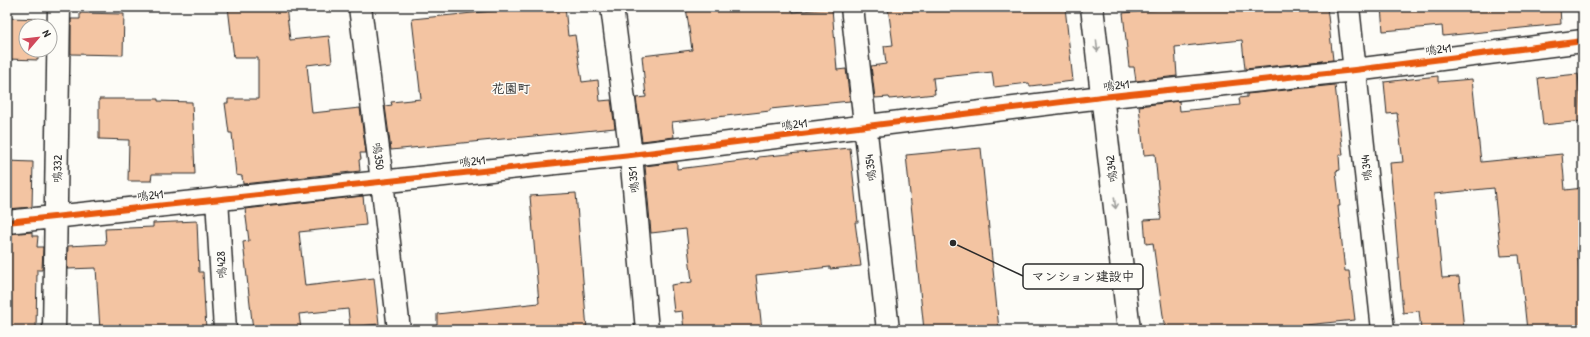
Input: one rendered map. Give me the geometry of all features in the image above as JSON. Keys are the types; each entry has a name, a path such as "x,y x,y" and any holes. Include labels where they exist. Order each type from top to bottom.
{"street":[{"name":"鳴332","path":"54,330 57,216 59,7"},
{"name":"鳴350","path":"360,7 382,181 398,330"},
{"name":"鳴351","path":"612,7 631,155 647,330"},
{"name":"鳴354","path":"852,7 888,330"},
{"name":"鳴342","path":"1092,7 1129,330"},
{"name":"鳴344","path":"1348,7 1383,330"},
{"name":"鳴241","path":"7,222 631,155 1102,97 1355,70 1583,41"},
{"name":"鳴428","path":"217,199 225,330"}],"building":[{"path":"228,7 286,7 290,40 329,36 332,62 307,65 312,113 360,108 366,153 360,153 360,171 243,184 242,176 236,175 232,133 229,133 225,103 228,103 228,99 258,99 258,58 234,58"},
{"path":"502,7 565,7 568,36 575,35 582,82 598,80 600,101 611,100 615,128 391,150 385,106 392,105 391,102 421,99 412,19 503,10"},
{"path":"686,7 792,7 793,12 832,8 837,70 846,69 850,101 770,109 770,111 672,122 674,137 642,141 636,98 646,97 642,56 692,50"},
{"path":"888,7 1065,7 1073,81 1030,86 1029,83 994,87 992,72 933,78 935,94 890,99 889,97 875,98 871,66 886,64 884,46 893,45"},
{"path":"1183,7 1327,7 1333,60 1245,69 1242,40 1175,47 1177,76 1136,81 1134,67 1129,67 1123,13"},
{"path":"1381,7 1560,7 1561,24 1443,36 1442,26 1383,31"},
{"path":"80,13 124,14 123,55 71,54 71,19 80,19"},
{"path":"7,18 18,18 18,58 38,58 38,60 7,59"},
{"path":"1578,74 1583,121 1543,125 1538,78"},
{"path":"1438,76 1438,82 1472,79 1481,162 1562,154 1565,190 1583,188 1583,246 1577,247 1583,310 1583,330 1527,330 1519,255 1501,256 1494,188 1434,194 1442,278 1459,277 1464,330 1421,330 1419,311 1403,313 1390,163 1403,162 1397,113 1387,114 1384,82"},
{"path":"1335,85 1343,155 1339,155 1340,170 1336,171 1340,206 1338,206 1345,271 1349,271 1355,320 1256,330 1165,330 1153,243 1146,244 1144,220 1161,219 1155,154 1144,155 1139,106 1179,101 1180,111 1240,105 1239,98 1247,97 1247,94"},
{"path":"99,99 158,99 158,101 192,102 195,174 152,174 151,181 128,181 129,140 99,139"},
{"path":"850,148 858,222 855,222 861,266 830,269 830,267 756,275 762,330 684,330 682,311 674,312 671,285 692,282 686,229 651,233 645,166 677,162 677,169 758,159 758,157"},
{"path":"981,148 999,330 924,330 906,155"},
{"path":"7,161 33,162 32,207 7,209"},
{"path":"576,193 587,330 437,330 437,314 539,303 530,196"},
{"path":"363,196 366,225 299,232 305,286 374,278 379,324 350,327 348,309 299,314 301,330 253,330 243,242 249,241 245,209"},
{"path":"197,221 199,272 203,272 206,330 100,330 96,268 67,269 68,246 106,244 105,229 153,227 153,223"},
{"path":"32,232 32,236 38,236 37,247 43,247 42,270 37,270 36,330 7,330 7,234"}],"cycle path":[{"path":"7,222 631,155 1102,97 1355,70 1583,41"}],"place":[{"name":"マンション建設中","path":"953,243"}],"district":[{"name":"花園町","path":"511,88"}]}
